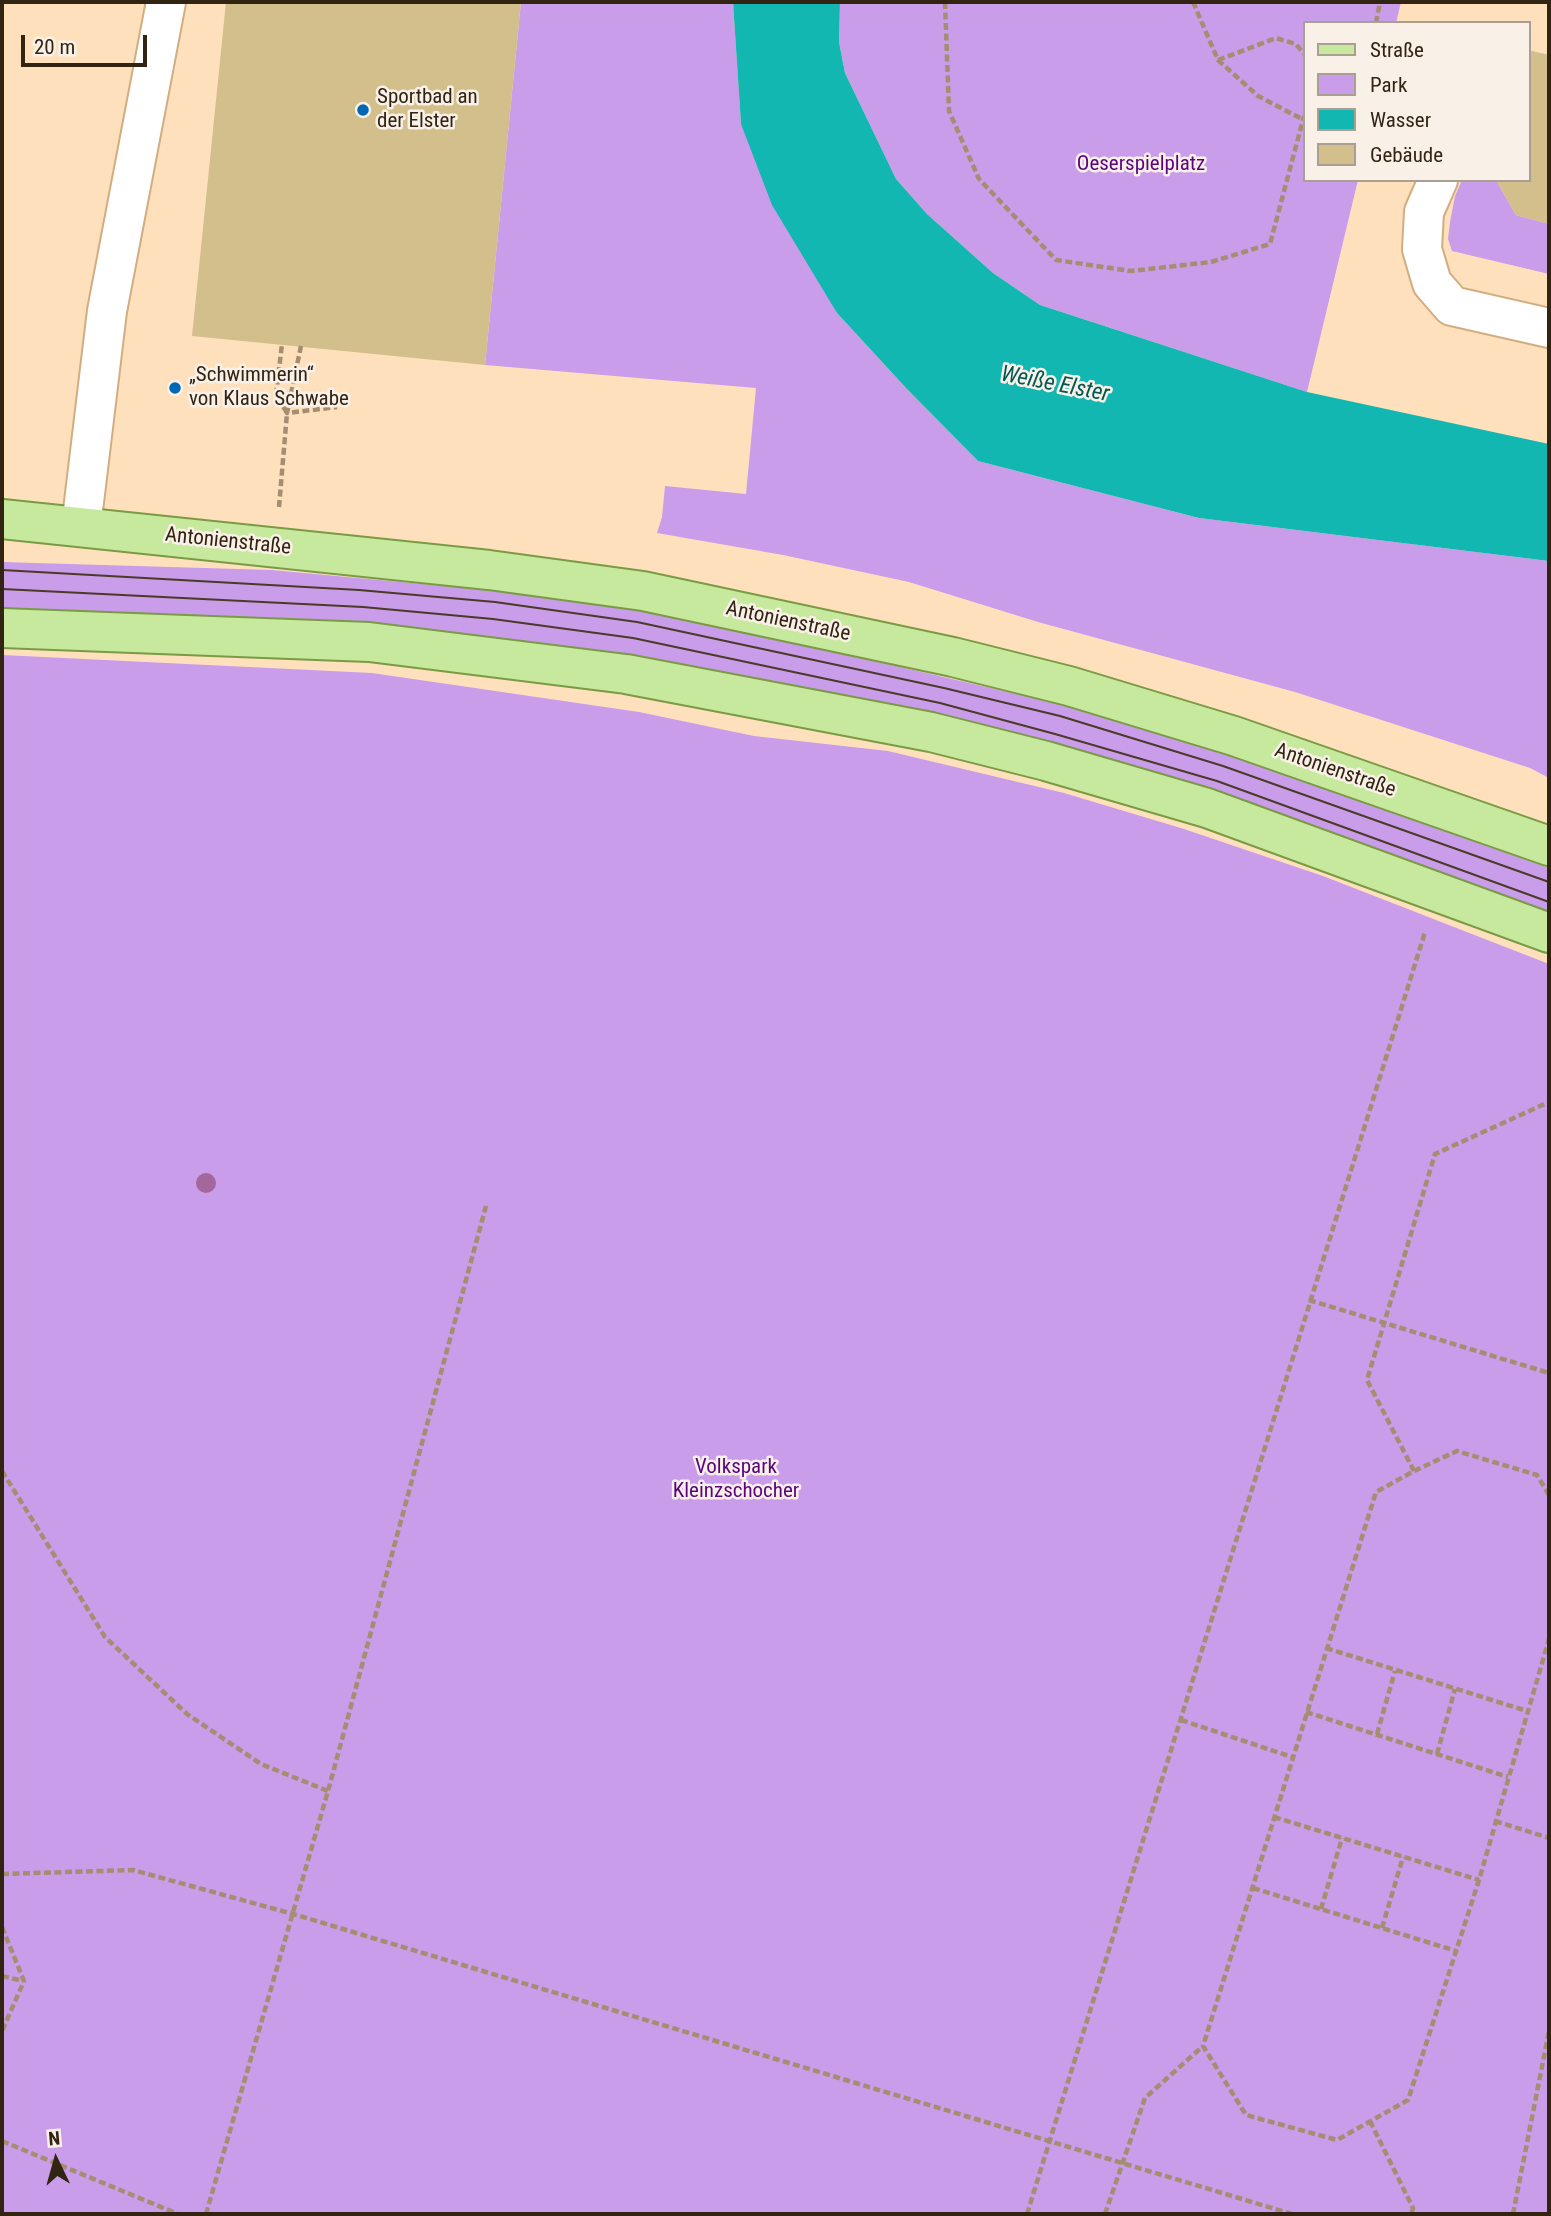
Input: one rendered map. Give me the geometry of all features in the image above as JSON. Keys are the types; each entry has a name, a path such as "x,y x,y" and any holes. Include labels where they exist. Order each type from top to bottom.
{"main road":[{"name":"Antonienstraße","path":"2,519 489,570 643,591 953,657 1069,686 1234,736 1549,846"},
{"path":"2,628 369,642 626,674 931,732 1046,761 1207,808 1549,933"}],"lane":[{"path":"81,527 107,311 166,2"},
{"path":"1437,182 1424,212 1422,250 1432,283 1452,306 1549,328"}],"path":[{"path":"945,2 949,111 979,180 1056,260 1131,271 1211,262 1270,244 1302,122"},
{"path":"1193,2 1219,60 1258,96 1302,118"},
{"path":"1376,21 1380,2"},
{"path":"1219,60 1276,38 1296,44 1302,52"},
{"path":"282,344 276,395 287,413"},
{"path":"275,546 287,413 301,346"},
{"path":"287,413 337,407"},
{"path":"1027,2214 1438,891"},
{"path":"1414,1471 1367,1380 1435,1154 1549,1102"},
{"path":"206,2214 328,1791 486,1206"},
{"path":"1309,1300 1549,1373"},
{"path":"1105,2214 1145,2098 1203,2046 1376,1492 1457,1451 1536,1475 1549,1496"},
{"path":"2,1471 105,1637 187,1714 261,1764 328,1791"},
{"path":"1203,2046 1246,2115 1337,2140 1408,2100 1479,1880 1549,1640"},
{"path":"1326,1648 1527,1711"},
{"path":"1377,1734 1395,1671"},
{"path":"1437,1754 1455,1689"},
{"path":"1306,1712 1508,1777"},
{"path":"1181,1720 1292,1757"},
{"path":"1274,1818 1479,1880"},
{"path":"1495,1821 1549,1838"},
{"path":"1321,1909 1342,1838"},
{"path":"1382,1928 1403,1857"},
{"path":"2,1874 133,1870 293,1914 1292,2214"},
{"path":"1253,1888 1457,1951"},
{"path":"2,1927 24,1981 2,2031"},
{"path":"2,1976 24,1981"},
{"path":"1513,2214 1549,2031"},
{"path":"1370,2120 1413,2208 1411,2214"},
{"path":"2,2141 178,2214"}],"green space":[{"path":"521,2 733,2 741,124 837,313 978,461 1199,518 1549,561 1549,778 1530,768 1295,692 1038,622 909,582 783,555 657,533 662,517 665,486 746,494 756,388 485,365"},
{"name":"Oeserspielplatz","path":"840,2 1401,2 1396,21 1302,21 1302,182 1358,182 1307,392 1040,305 993,273 927,214 896,179 845,73 839,42"},
{"path":"1461,182 1497,182 1516,215 1549,224 1549,274 1452,251 1448,239 1455,196"},
{"path":"2,562 272,570 540,595 639,610 866,659 1064,705 1227,754 1549,868 1549,913 936,715 629,655 372,622 2,608"},
{"name":"Volkspark Kleinzschocher","path":"2,655 372,673 639,712 754,736 888,751 1064,793 1184,829 1323,876 1549,964 1549,2214 2,2214"}],"water":[{"name":"Weiße Elster","path":"733,2 840,2 839,42 845,73 896,179 927,214 993,273 1040,305 1307,392 1549,444 1549,561 1199,518 978,461 837,313 772,205 741,124"}],"building":[{"name":"Sportbad an der Elster","path":"226,2 521,2 485,365 192,336"},
{"path":"1530,50 1549,55 1549,224 1516,215 1497,182 1530,182"}],"tram line":[{"path":"2,570 359,590 495,602 637,622 944,688 1060,716 1223,766 1549,882"},
{"path":"2,589 363,607 493,619 633,638 940,703 1055,734 1217,781 1549,902"}],"place":[{"name":"Sportbad an der Elster","path":"363,110"},
{"name":"„Schwimmerin“ von Klaus Schwabe","path":"175,388"}]}
